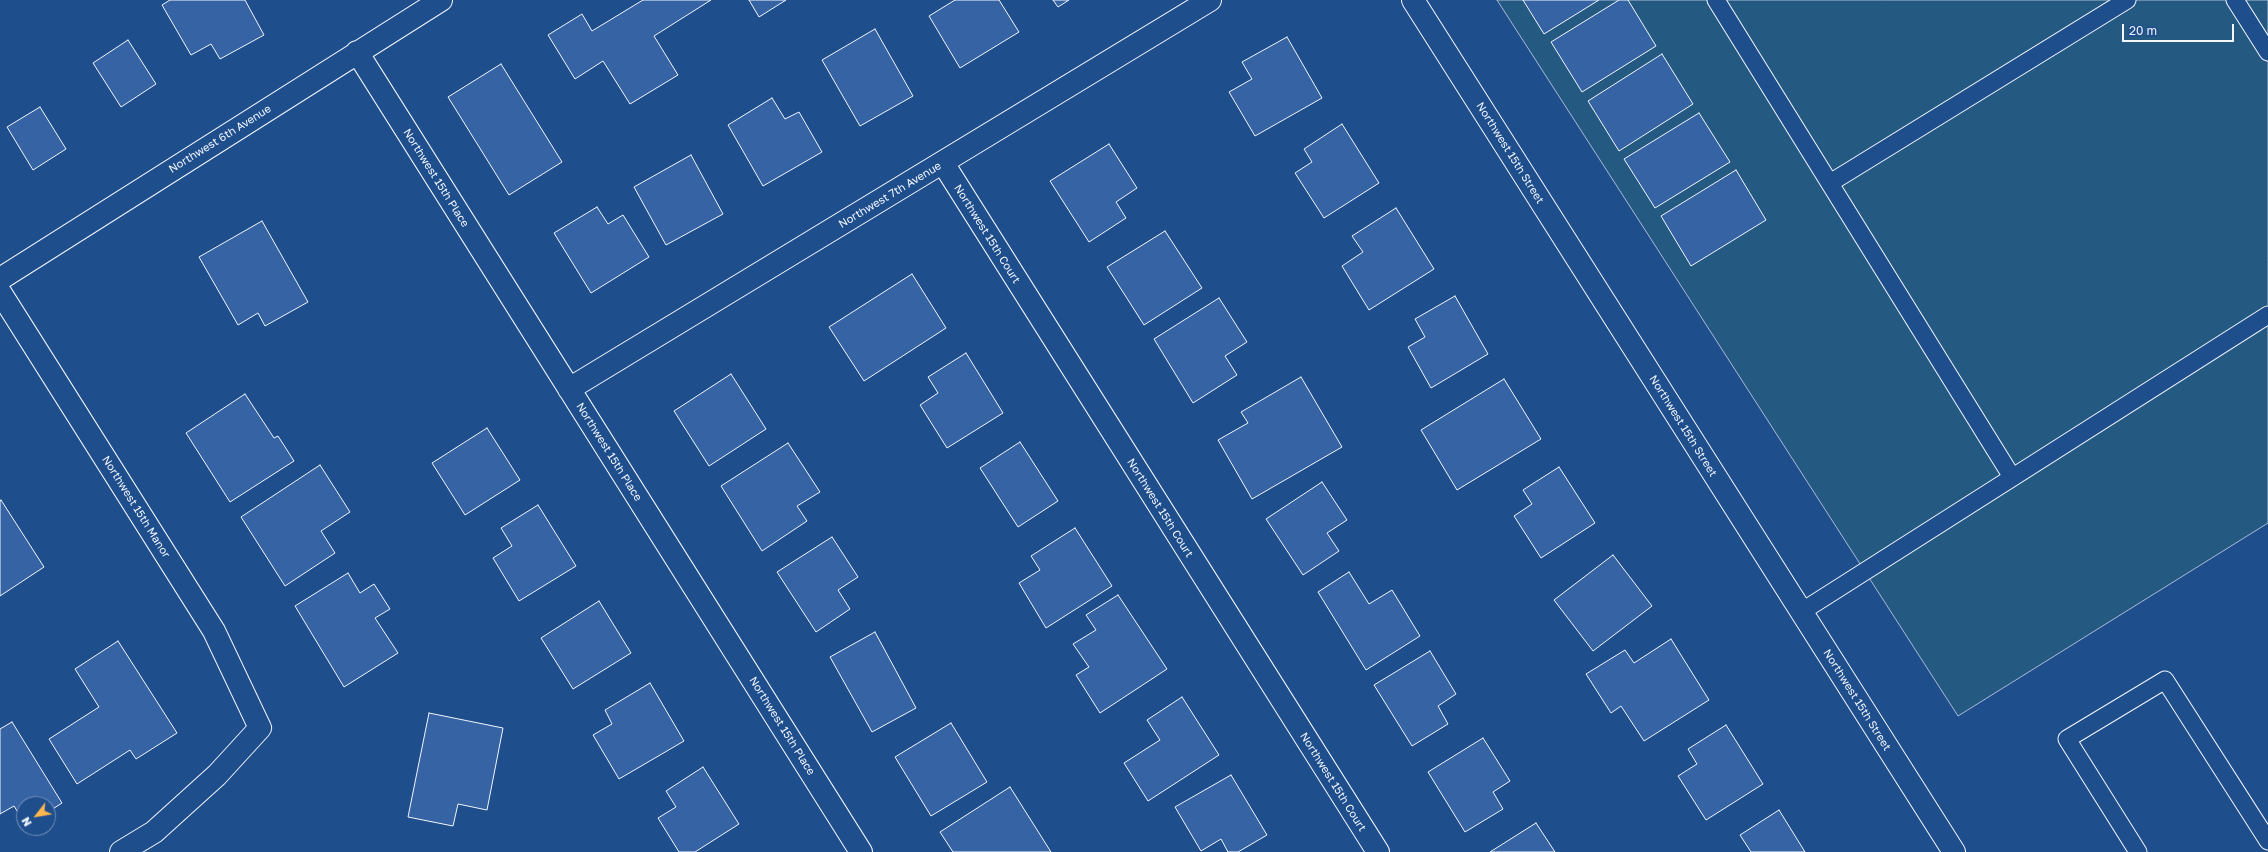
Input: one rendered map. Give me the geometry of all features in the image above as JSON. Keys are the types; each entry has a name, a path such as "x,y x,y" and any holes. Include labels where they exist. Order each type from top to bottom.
{"street":[{"name":"Northwest 6th Avenue","path":"0,279 441,0"},
{"name":"Northwest 7th Avenue","path":"569,389 1210,0"},
{"name":"Northwest 15th Street","path":"1413,0 1954,852"},
{"name":"Northwest 15th Place","path":"357,52 861,852"},
{"name":"Northwest 15th Court","path":"943,163 1378,852"},
{"name":"Northwest 15th Manor","path":"0,292 214,631 260,728 217,775 154,832 121,852"}],"lane":[{"path":"1716,0 2012,477"},
{"path":"1830,183 2126,0"},
{"path":"2235,0 2268,52"},
{"path":"1801,612 2268,315"},
{"path":"2138,852 2067,739 2165,680 2268,841"}],"shaded area":[{"path":"1497,0 2268,0 2268,523 1958,716"}],"building":[{"path":"170,0 245,0 264,35 220,59 211,44 191,55 162,5"},
{"path":"643,0 711,0 654,36 678,75 630,104 603,61 575,79 548,35 582,14 592,31"},
{"path":"749,0 786,0 759,17"},
{"path":"955,0 999,0 1019,32 960,68 929,16"},
{"path":"1053,0 1069,0 1058,7"},
{"path":"1523,0 1599,0 1544,34"},
{"path":"1619,0 1628,0 1656,46 1582,92 1551,42"},
{"path":"875,29 913,96 860,126 822,60"},
{"path":"1287,37 1322,98 1255,136 1229,92 1252,79 1242,62"},
{"path":"128,40 156,84 121,107 93,63"},
{"path":"1662,54 1693,104 1619,151 1588,101"},
{"path":"501,64 562,162 509,195 448,97"},
{"path":"772,98 785,119 799,112 822,152 763,186 728,125"},
{"path":"40,107 66,149 33,170 7,127"},
{"path":"1699,113 1730,162 1655,208 1624,159"},
{"path":"1342,124 1379,183 1324,218 1295,173 1312,162 1304,149"},
{"path":"1109,144 1137,188 1116,202 1126,218 1089,242 1050,181"},
{"path":"691,155 723,214 666,245 634,187"},
{"path":"1736,170 1766,220 1691,266 1661,216"},
{"path":"597,207 608,224 623,215 649,257 591,293 554,233"},
{"path":"1396,208 1434,269 1369,310 1342,266 1363,252 1352,236"},
{"path":"262,221 308,302 265,326 258,313 238,325 199,257"},
{"path":"1165,231 1202,288 1144,325 1107,267"},
{"path":"912,274 946,328 864,381 829,327"},
{"path":"1455,296 1488,354 1431,388 1408,347 1425,337 1415,319"},
{"path":"1219,298 1247,342 1225,356 1237,375 1193,403 1154,339"},
{"path":"966,353 1003,413 947,448 920,405 938,393 928,377"},
{"path":"731,374 766,429 709,466 674,411"},
{"path":"1301,377 1342,447 1252,499 1218,440 1248,423 1241,412"},
{"path":"1504,379 1541,439 1457,490 1421,430"},
{"path":"245,394 274,438 278,436 294,461 230,502 186,433"},
{"path":"487,428 520,480 465,515 432,463"},
{"path":"1020,442 1058,501 1018,527 980,468"},
{"path":"788,443 820,492 797,506 807,521 762,551 721,486"},
{"path":"320,465 350,512 321,531 335,553 285,586 241,517"},
{"path":"1559,467 1595,523 1541,558 1514,516 1532,504 1523,490"},
{"path":"1322,482 1347,520 1327,533 1339,551 1303,575 1266,519"},
{"path":"1,500 44,567 0,596 0,501"},
{"path":"538,505 576,566 519,601 493,558 512,546 501,528"},
{"path":"1075,528 1112,586 1046,628 1019,583 1040,570 1031,556"},
{"path":"832,537 858,577 838,590 850,609 816,632 777,572"},
{"path":"1613,555 1652,606 1593,651 1554,600"},
{"path":"1349,572 1369,604 1392,590 1420,636 1366,670 1318,592"},
{"path":"348,573 360,593 374,584 390,609 375,618 398,653 344,687 295,606"},
{"path":"1118,595 1167,669 1100,713 1076,675 1089,667 1073,644 1096,630 1086,615"},
{"path":"599,601 631,653 573,689 541,638"},
{"path":"875,632 916,708 872,732 830,657"},
{"path":"1671,639 1709,700 1644,741 1621,706 1611,713 1586,674 1625,650 1634,663"},
{"path":"118,641 177,733 136,759 130,750 77,784 49,739 99,707 75,669"},
{"path":"1430,651 1456,694 1438,706 1448,724 1412,746 1374,685"},
{"path":"650,683 684,741 619,779 593,735 612,724 605,710"},
{"path":"1182,697 1219,755 1148,801 1124,763 1160,740 1147,720"},
{"path":"429,713 503,728 487,810 458,804 453,826 408,817"},
{"path":"12,722 62,803 56,807 56,796 16,796 16,809 14,806 0,814 0,729"},
{"path":"951,723 987,782 931,816 895,757"},
{"path":"1726,725 1763,784 1706,820 1678,776 1697,764 1688,749"},
{"path":"1483,738 1510,781 1493,792 1503,809 1465,832 1428,772"},
{"path":"703,767 739,824 695,852 679,852 658,818 676,807 666,791"},
{"path":"1231,775 1267,835 1238,852 1228,852 1221,839 1201,851 1175,807"},
{"path":"1010,787 1051,852 953,852 940,832"},
{"path":"1779,810 1805,852 1751,852 1740,835"},
{"path":"1536,823 1555,852 1490,852"}]}
